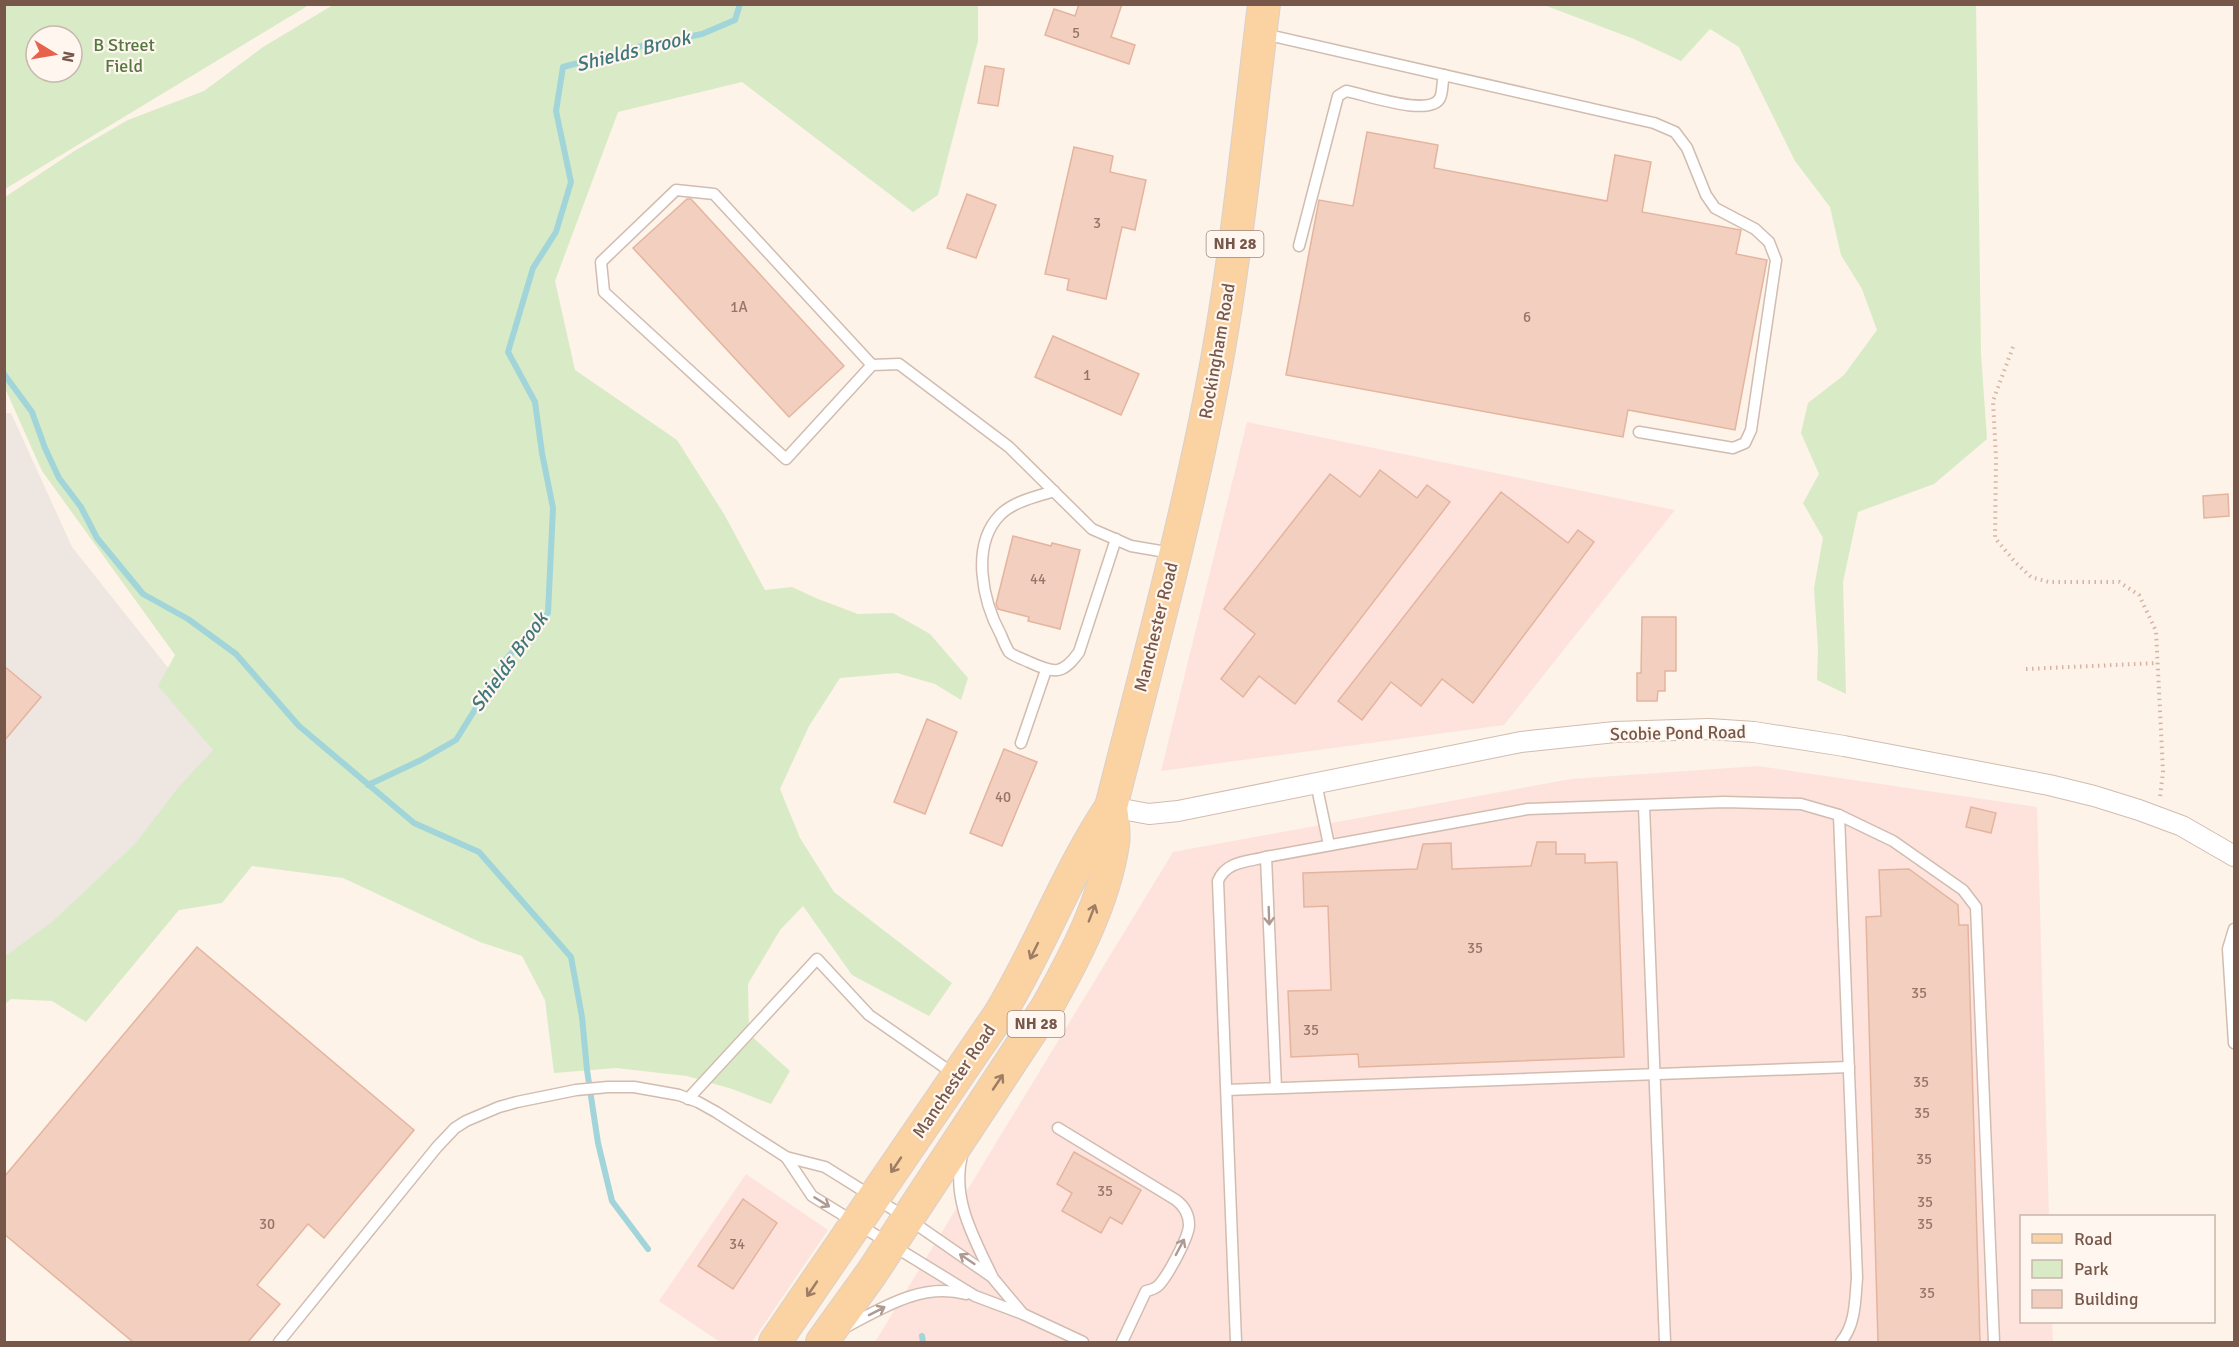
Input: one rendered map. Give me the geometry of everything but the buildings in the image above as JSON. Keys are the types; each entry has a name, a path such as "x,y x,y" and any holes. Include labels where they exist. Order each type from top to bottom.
{"main road":[{"name":"Rockingham Road","path":"1193,483 1227,300 1254,98 1262,19"},
{"name":"Manchester Road","path":"823,1340 899,1231 1047,1007 1069,968 1109,863 1113,842 1111,807 1193,483"},
{"name":"Manchester Road","path":"775,1342 999,1016 1071,873 1111,807"}],"street":[{"name":"Scobie Pond Road","path":"1111,807 1149,814 1178,811 1521,742 1615,732 1708,729 1754,732 1833,744 2094,796 2182,826 2235,856"}],"lane":[{"path":"1262,19 1444,75 1654,123 1675,132 1688,148 1706,195 1715,208 1755,229 1769,242 1776,260 1751,430 1745,442 1733,448 1639,432"},
{"path":"1299,246 1338,96 1346,92 1418,107 1431,106 1440,99 1444,75"},
{"path":"872,365 714,194 676,190 601,262 604,292 786,459 872,365 899,364 1009,447 1092,529 1131,546 1175,553"},
{"path":"1054,491 1013,505 1000,515 988,533 983,556 983,583 987,604 1010,653 1046,670 1058,671 1069,666 1079,652 1116,539"},
{"path":"1021,743 1046,670"},
{"path":"1316,783 1329,845"},
{"path":"1236,1342 1218,881 1221,873 1227,867 1266,857 1528,809 1724,802 1801,804 1839,815 1893,841 1963,890 1976,907 1994,1342"},
{"path":"1644,806 1665,1342"},
{"path":"1839,815 1857,1278 1854,1312 1848,1333 1841,1342"},
{"path":"1266,857 1276,1088"},
{"path":"2235,929 2228,949 2235,1043"},
{"path":"688,1099 817,959 869,1015 956,1076"},
{"path":"1227,1090 1849,1067"},
{"path":"279,1342 437,1147 455,1128 499,1107 576,1090 608,1087 658,1090 688,1099 716,1112 786,1157 825,1167 874,1198 899,1231 975,1296"},
{"path":"971,1122 959,1167 959,1189 969,1227 992,1277 1023,1314"},
{"path":"1058,1128 1176,1200 1186,1212 1189,1225 1185,1238 1161,1281 1153,1289 1146,1291 1122,1342"},
{"path":"786,1157 812,1196 857,1223 899,1231 992,1277"},
{"path":"823,1340 883,1308 912,1296 943,1290 975,1296 1023,1314 1083,1342"}],"path":[{"path":"2013,347 1993,401 1996,458 1995,538 2031,577 2049,582 2120,582 2139,595 2156,631 2163,771 2158,817"},
{"path":"2026,669 2158,663"}],"shaded area":[{"path":"4,413 11,413 72,547 165,664 271,776 4,963"},
{"path":"1247,422 1675,510 1504,725 1161,771"},
{"path":"1758,766 2037,807 2049,1215 2020,1215 2020,1323 2052,1323 2053,1342 875,1342 1173,852 1571,779"},
{"path":"746,1174 828,1230 752,1342 720,1342 659,1301"}],"green space":[{"name":"B Street Field","path":"5,4 309,5 5,189"},
{"path":"333,5 978,5 978,41 938,195 913,212 742,82 618,112 555,281 575,370 677,440 724,514 765,590 792,587 858,614 893,613 930,634 968,678 961,700 935,684 897,673 840,678 809,726 780,789 800,838 834,892 952,983 929,1016 852,975 803,906 780,930 748,984 749,1034 790,1071 771,1104 732,1089 687,1076 616,1068 554,1073 545,1000 522,956 480,942 343,878 252,866 222,903 179,910 86,1022 52,1001 11,999 5,1004 4,957 52,922 135,844 177,789 213,750 158,686 175,655 42,471 5,388 5,197 76,150 128,120 204,91 263,47"},
{"path":"1544,5 1976,5 1981,354 1987,439 1934,484 1858,512 1843,582 1846,694 1817,680 1818,649 1814,588 1823,538 1803,503 1819,474 1801,433 1808,403 1844,375 1877,330 1862,289 1841,255 1830,207 1795,161 1739,47 1710,29 1681,61 1634,39"}],"waterway":[{"name":"Shields Brook","path":"368,785 421,760 456,740 507,658 548,613 553,508 535,402 508,352 533,268 556,232 571,182 556,111 563,67 642,46 702,34 735,20 740,4"},
{"path":"4,374 32,412 59,478 81,507 97,538 143,594 188,619 236,654 299,726 414,823 479,852 571,957 582,1017 598,1143 612,1201 648,1249"},
{"path":"922,1336 923,1342"}]}
